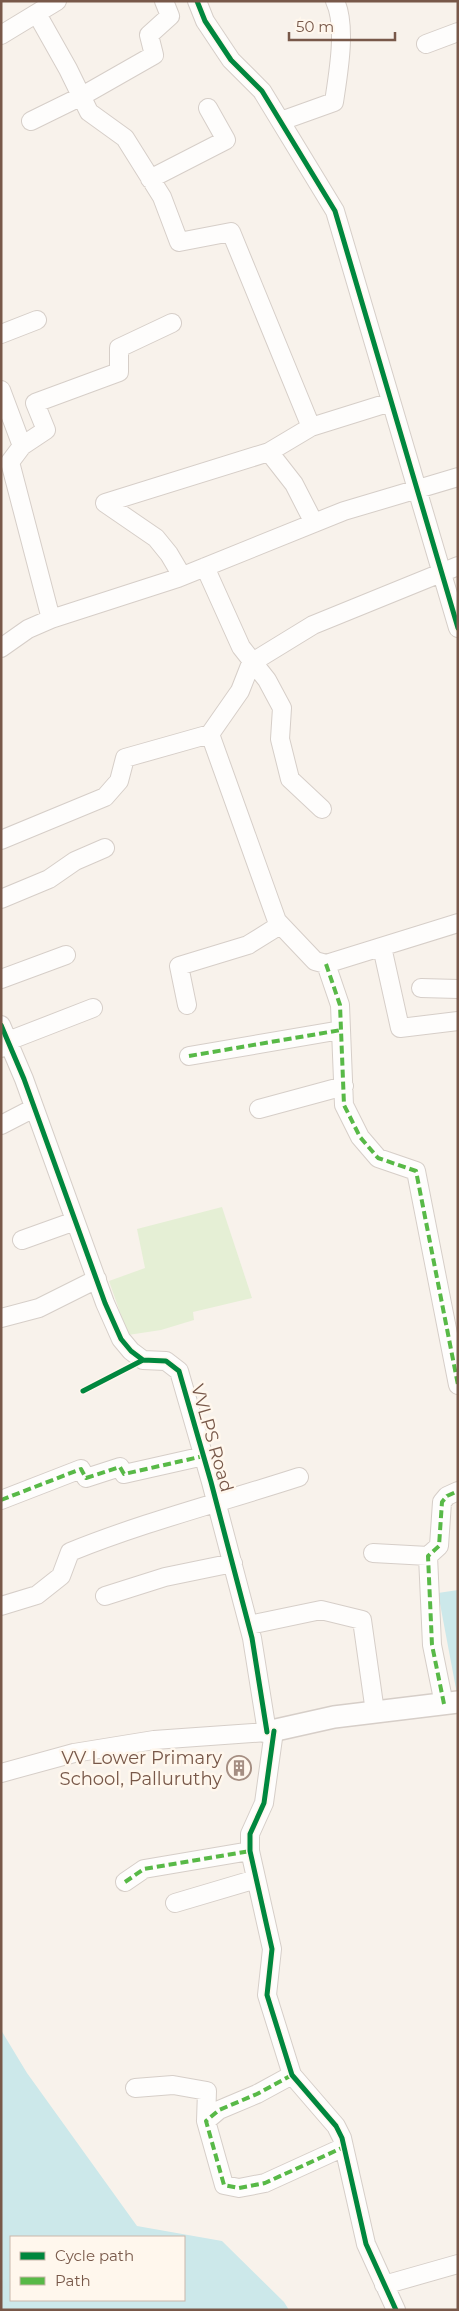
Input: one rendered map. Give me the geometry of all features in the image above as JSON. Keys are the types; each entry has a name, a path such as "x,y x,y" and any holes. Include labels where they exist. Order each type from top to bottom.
{"street":[{"path":"1,35 57,1"},
{"path":"31,121 82,96 154,55 149,35 170,16 164,1"},
{"path":"197,1 205,21 226,52 262,91 335,211 416,490 449,569 458,628"},
{"path":"281,122 334,102 339,64 340,11 335,1"},
{"path":"37,14 90,112 125,138 162,197 179,242 231,232 311,427"},
{"path":"426,44 458,32"},
{"path":"150,179 226,140 208,108"},
{"path":"1,334 37,320"},
{"path":"51,619 10,462 22,446 46,430 35,403 119,372 119,348 172,323"},
{"path":"1,390 22,446"},
{"path":"182,576 169,554 156,538 105,503 269,452 311,427 391,402"},
{"path":"269,452 294,484 314,523"},
{"path":"1,648 28,629 51,619 124,597 182,576 344,511 458,477"},
{"path":"205,566 241,647 267,680 282,708 280,739 290,780 322,809"},
{"path":"1,840 105,797 119,781 125,758 210,734 240,691 252,662 313,625 449,569"},
{"path":"210,734 277,921 315,961 326,964 458,923"},
{"path":"1,899 49,879 75,862 104,848"},
{"path":"187,1005 180,966 248,945 280,925"},
{"path":"382,946 400,1028 458,1021"},
{"path":"1,979 66,955"},
{"path":"326,964 340,1005 344,1105 360,1137 378,1158 416,1171 458,1385"},
{"path":"421,988 458,989"},
{"path":"3,1038 93,1008"},
{"path":"188,1056 341,1030"},
{"name":"VVLPS Road","path":"3,1038 34,1108 121,1340 143,1360 166,1361 179,1372 204,1456 249,1625 270,1731 264,1803 250,1834 250,1851 272,1949 267,1995 292,2075"},
{"path":"259,1109 344,1086"},
{"path":"1,1125 34,1108"},
{"path":"22,1240 75,1221"},
{"path":"1,1318 39,1308 97,1279"},
{"path":"1,1500 81,1469 86,1478 120,1466 124,1474 204,1456"},
{"path":"1,1606 37,1595 62,1576 70,1552 124,1530 217,1504 299,1477"},
{"path":"373,1553 428,1556 439,1546 442,1502 447,1496 458,1491"},
{"path":"1,1773 74,1752 136,1743 270,1731 334,1717 451,1703 432,1645 428,1556"},
{"path":"105,1596 165,1577 233,1563"},
{"path":"249,1625 321,1610 362,1620 375,1712"},
{"path":"125,1882 144,1869 250,1851"},
{"path":"175,1903 256,1879"},
{"path":"206,2121 219,2110 257,2094 292,2075 336,2126 344,2147 366,2244 396,2310"},
{"path":"135,2088 173,2085 207,2091 206,2121 224,2185 239,2188 265,2183 344,2147"},
{"path":"384,2285 458,2264"}],"green space":[{"path":"222,1207 252,1298 193,1312 194,1320 161,1330 128,1335 109,1281 145,1268 137,1229"}],"water":[{"path":"458,1590 458,1694 457,1694 438,1593"},
{"path":"1,2030 27,2073 137,2226 222,2241 284,2302 289,2310 1,2310"}],"marked path":[{"path":"326,964 340,1005 344,1105 360,1137 378,1158 416,1171 458,1385"},
{"path":"189,1056 341,1030"},
{"path":"1,1500 81,1469 86,1478 120,1467 124,1474 204,1456"},
{"path":"444,1704 432,1645 428,1556 439,1546 442,1502 447,1496 458,1491"},
{"path":"125,1882 144,1869 250,1851"},
{"path":"292,2075 257,2094 219,2110 206,2121 224,2185 239,2188 265,2183 344,2147"}],"cycle path":[{"path":"197,1 205,21 231,60 262,91 335,211 458,628"},
{"path":"1,1025 24,1079 105,1303 121,1339 131,1351 143,1360 166,1361 179,1371 211,1482 252,1638 267,1732"},
{"path":"83,1391 143,1360"},
{"path":"274,1731 264,1803 250,1834 250,1851 272,1949 267,1995 292,2075 336,2126 342,2138 366,2244 396,2310"}],"place":[{"name":"VV Lower Primary School, Palluruthy","path":"239,1768"}]}
